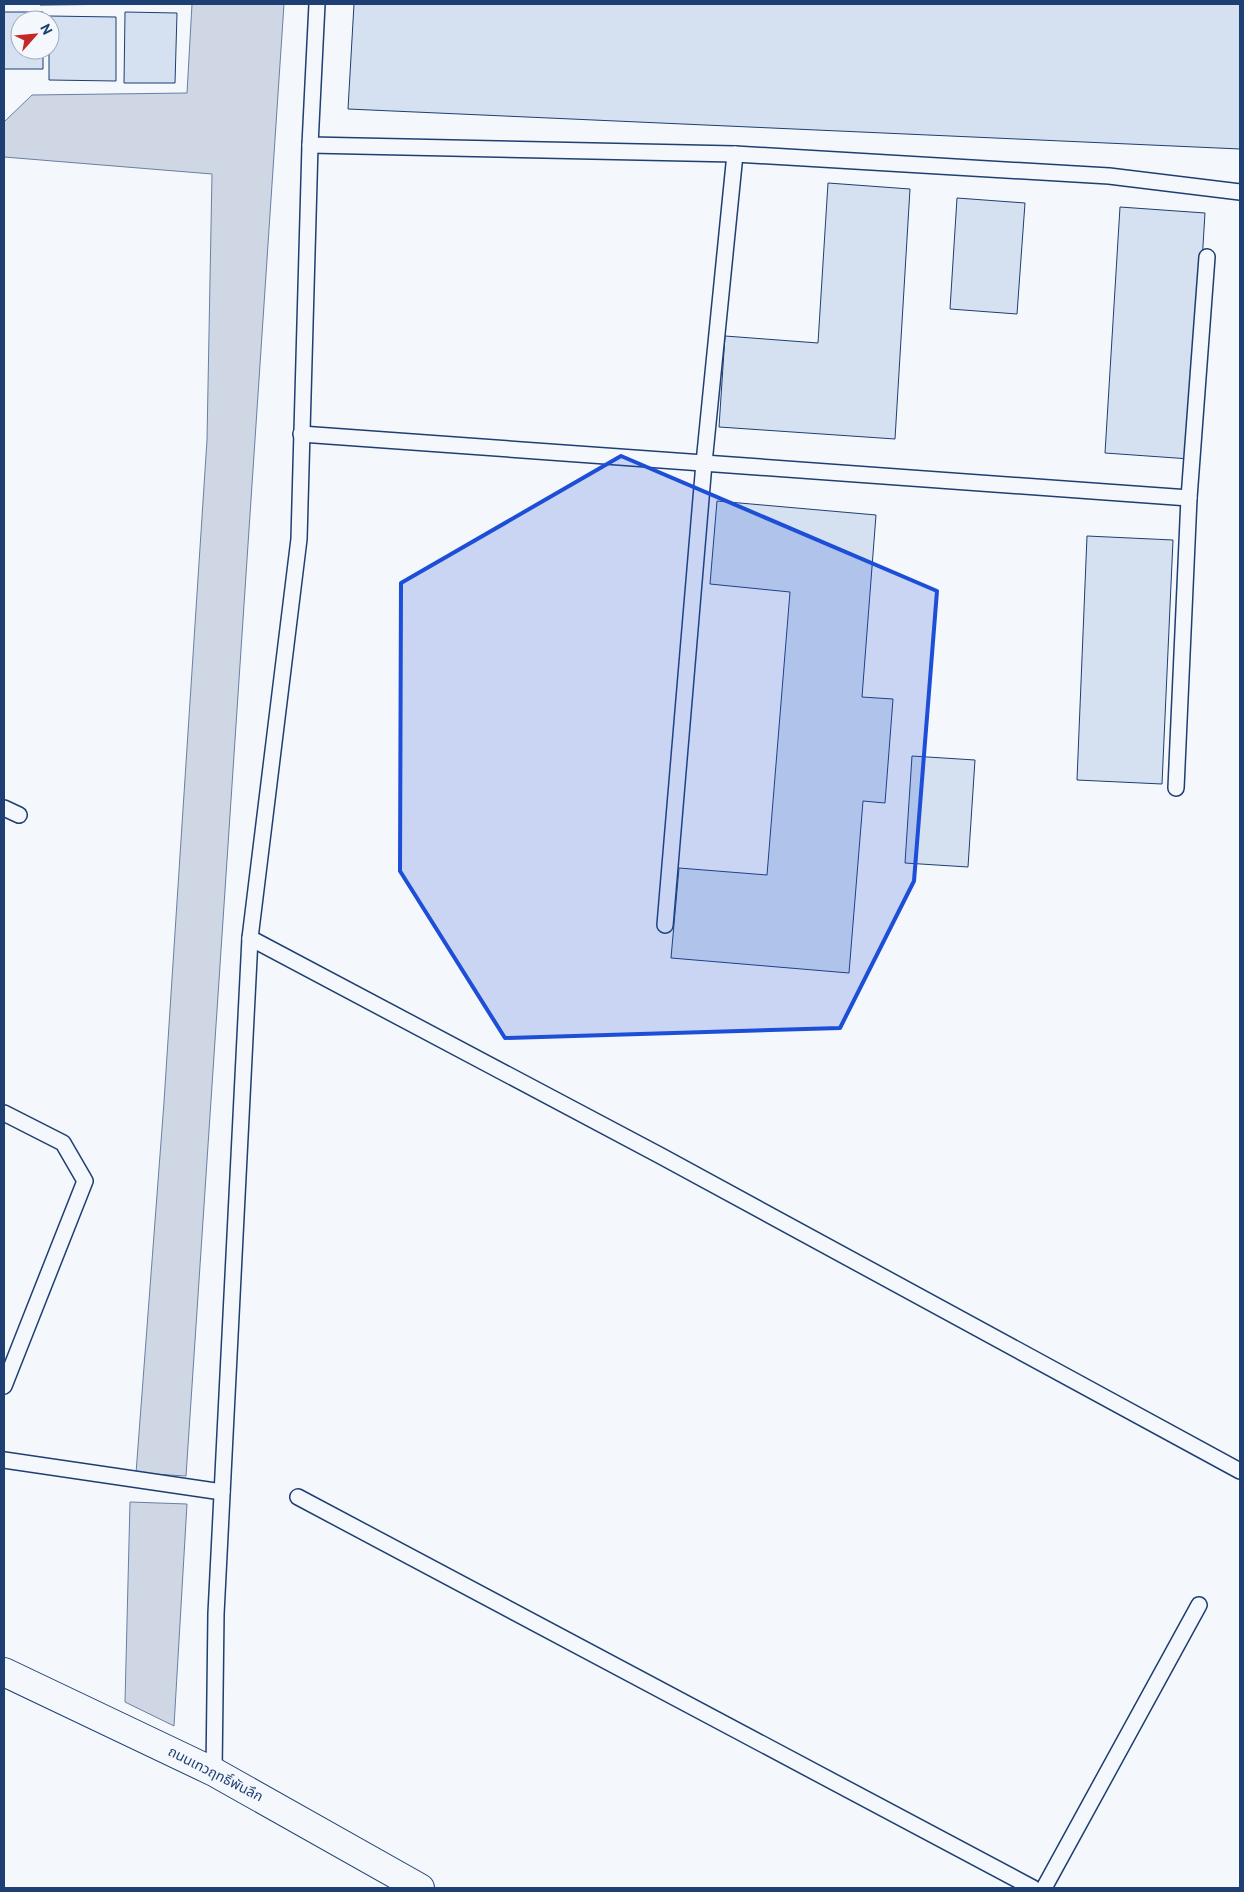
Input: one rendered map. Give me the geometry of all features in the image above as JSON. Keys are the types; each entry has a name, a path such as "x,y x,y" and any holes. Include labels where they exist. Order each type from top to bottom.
{"street":[{"name":"ถนนเทวฤทธิ์พันลึก","path":"4,1672 214,1772 420,1888"}],"lane":[{"path":"214,1772 216,1614 250,938 298,539 310,145 317,4"},
{"path":"310,145 735,154 1109,176 1240,192"},
{"path":"665,925 704,463 735,154"},
{"path":"1176,788 1189,498 1206,257"},
{"path":"301,434 1189,498"},
{"path":"4,808 19,815"},
{"path":"250,938 662,1156 1240,1471"},
{"path":"4,1113 63,1143 85,1181 4,1386"},
{"path":"4,1460 222,1492"},
{"path":"298,1497 1033,1888"},
{"path":"1044,1888 1199,1605"}],"highlighted area":[{"path":"621,456 937,591 914,881 840,1028 505,1038 400,871 401,583"}],"shaded area":[{"path":"192,4 284,4 186,1476 136,1473 164,1102 207,440 212,174 4,157 4,122 32,95 187,93"},
{"path":"130,1502 187,1504 174,1726 125,1702"}],"building":[{"path":"40,4 136,4 40,5"},
{"path":"354,4 1240,4 1240,149 348,109"},
{"path":"4,12 10,12 10,60 43,60 43,69 4,69"},
{"path":"125,12 177,13 175,83 124,83"},
{"path":"60,16 116,17 116,81 49,80 49,60 60,60"},
{"path":"828,183 910,189 895,439 719,427 725,336 818,343"},
{"path":"957,198 1025,203 1017,314 950,309"},
{"path":"1120,207 1205,213 1190,459 1105,453"},
{"path":"717,501 876,515 862,697 893,699 885,803 863,801 849,973 671,958 679,868 767,875 790,592 710,584"},
{"path":"1087,536 1173,540 1162,784 1077,780"},
{"path":"912,756 975,760 968,867 905,863"}]}
